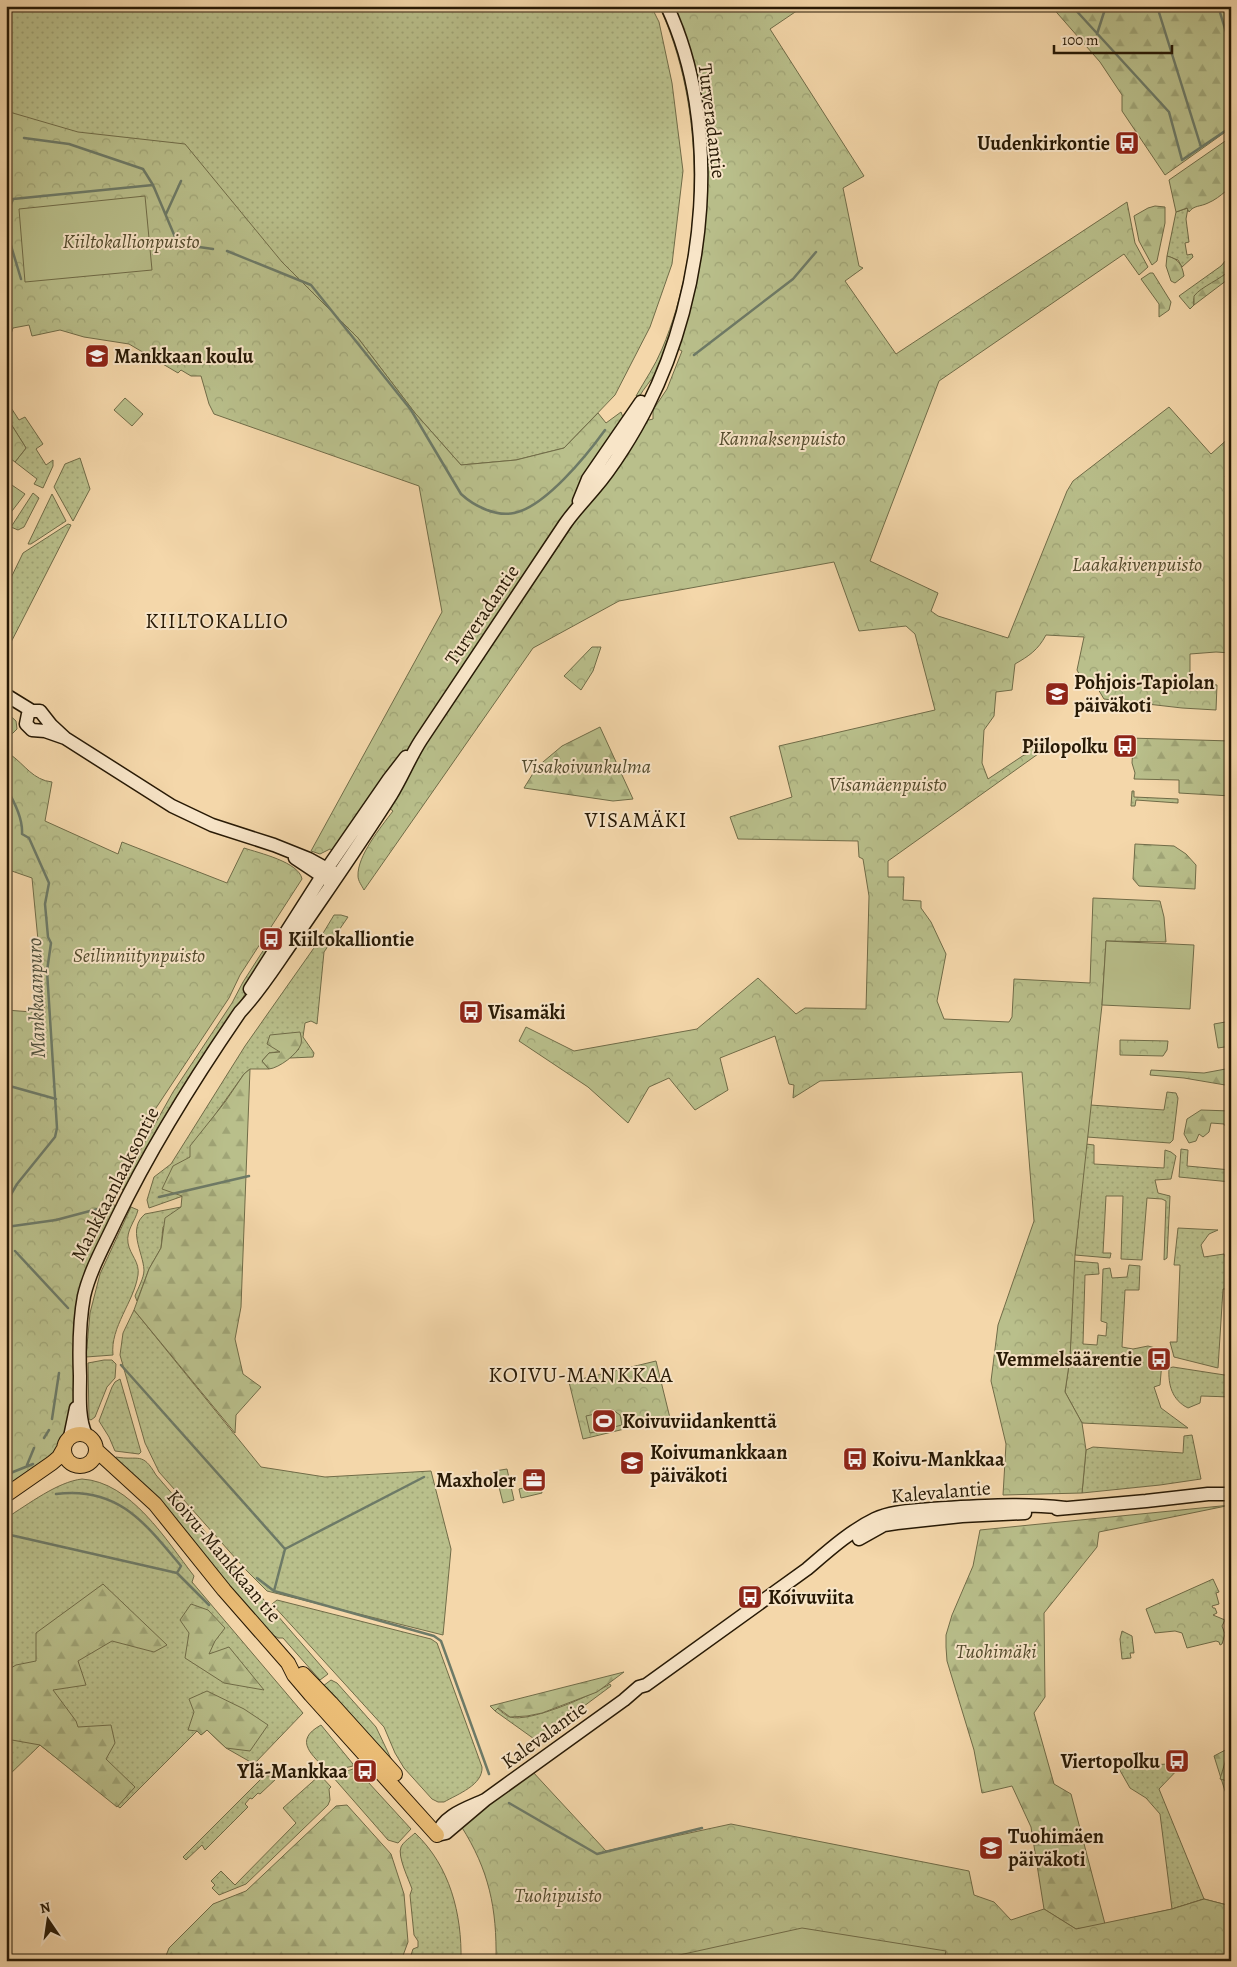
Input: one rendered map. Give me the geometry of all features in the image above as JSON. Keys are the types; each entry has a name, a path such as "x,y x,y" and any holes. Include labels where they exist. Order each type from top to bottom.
{"main road":[{"name":"Turveradantie","path":"330,875 389,779 418,744 578,506 588,479 654,380 677,332 686,302 695,257 702,186 700,146 692,85 681,44 667,6"},
{"path":"6,695 29,715 29,728 32,730 43,725"},
{"path":"6,704 29,715 40,711 43,725 142,788 191,816 285,850 307,868 330,875"},
{"name":"Mankkaanlaaksontie","path":"86,1436 82,1422 80,1393 80,1331 87,1288 98,1259 126,1199 169,1120 240,1012 249,991 330,875"},
{"name":"Mankkaanlaaksontie","path":"70,1437 80,1393"},
{"path":"6,1495 59,1457 64,1444 70,1437 76,1434 86,1436 93,1441 93,1456 81,1467 70,1464 66,1460 63,1450"},
{"name":"Koivu-Mankkaan tie","path":"93,1456 126,1478 155,1504 224,1590 288,1663 298,1669 332,1703 441,1831"},
{"path":"30,1479 70,1464"},
{"name":"Kalevalantie","path":"1208,1494 1231,1487"},
{"name":"Kalevalantie","path":"441,1831 624,1700 639,1687 646,1685 807,1569 831,1548 876,1519 890,1514 959,1507 1044,1505 1064,1508 1208,1494 1231,1494"}],"green space":[{"path":"6,6 651,6 659,22 672,83 683,171 672,264 650,327 615,395 564,448 516,460 461,465 415,413 358,338 282,262 6,199"},
{"path":"659,6 662,6 676,44 687,83 696,163 696,204 692,244 684,283 668,341 659,366 639,397 636,396 662,349 676,309 686,267 692,222 694,177 692,131 685,87 674,45"},
{"path":"673,6 804,6 770,29 864,176 843,188 859,266 863,268 845,281 896,354 1127,202 1135,243 1148,267 1139,275 1124,254 939,381 870,561 938,593 931,611 938,616 1008,638 1067,491 1073,481 1169,407 1211,454 1231,436 1231,470 1225,476 1231,503 1231,521 1226,548 1231,548 1231,653 1190,654 1190,681 1217,685 1216,710 1104,699 1095,684 1084,683 1077,670 1084,637 1046,635 1033,652 1015,664 1012,690 996,692 994,716 984,730 982,763 988,779 1024,755 1029,754 1030,744 1039,745 1038,754 888,861 888,877 904,877 903,900 921,901 921,908 931,922 946,954 937,1001 944,1019 1009,1022 1012,1017 1014,979 1090,983 1093,898 1160,901 1164,917 1166,942 1106,941 1102,1005 1075,1255 1070,1358 1065,1392 1082,1423 1086,1450 1082,1493 1003,1495 1006,1444 991,1381 998,1325 1034,1221 1022,1072 820,1081 793,1098 794,1085 789,1084 775,1036 720,1058 728,1090 695,1110 669,1078 649,1087 628,1123 588,1087 519,1041 526,1027 574,1051 697,1029 758,978 796,1014 805,1008 866,1009 869,896 863,859 859,857 858,841 738,839 730,817 792,797 779,746 935,710 915,634 906,626 859,631 834,562 619,601 533,648 364,890 359,880 359,868 365,851 393,811 389,808 407,773 542,566 545,566 645,417 649,420 653,419 653,410 667,389 682,351 678,349 706,174"},
{"path":"1051,6 1231,6 1231,128 1165,175 1122,111 1122,95 1100,62"},
{"name":"Kiiltokallionpuisto","path":"6,111 78,132 185,144 282,262 358,338 415,413 461,465 516,460 564,448 598,413 606,423 621,412 624,420 570,507 423,730 336,852 330,849 320,854 311,851 442,612 419,486 214,414 201,376 191,376 181,370 178,373 129,344 84,337 60,330 32,336 29,325 13,328 9,340 6,340"},
{"path":"1231,137 1231,180 1226,183 1226,191 1213,201 1195,207 1189,212 1187,208 1176,212 1169,180"},
{"path":"145,196 152,270 25,282 19,209"},
{"path":"1155,206 1165,207 1165,223 1157,261 1152,265 1139,241 1134,216"},
{"path":"1188,208 1186,219 1189,242 1185,243 1187,255 1192,254 1193,257 1182,267 1178,260 1167,256 1176,212"},
{"path":"1231,254 1231,269 1219,280 1197,294 1194,305 1190,309 1179,296 1221,266"},
{"path":"1167,256 1177,261 1182,269 1184,276 1175,283 1171,281 1166,266"},
{"path":"1231,269 1231,277 1194,305 1194,296 1197,292"},
{"path":"1153,273 1171,302 1169,310 1159,317 1159,304 1141,279"},
{"path":"125,398 143,414 132,426 114,410"},
{"path":"6,400 19,420 25,417 43,444 36,449 46,465 53,460 53,466 43,488 34,484 37,479 15,462 26,448 6,416"},
{"path":"6,416 26,448 15,462 6,455"},
{"path":"80,458 90,489 73,521 54,487 65,464"},
{"path":"6,481 25,494 12,511 6,506"},
{"path":"33,493 39,498 24,527 18,530 11,527"},
{"path":"52,494 66,521 31,544 28,544"},
{"path":"68,524 71,525 6,652 6,588 23,553"},
{"path":"592,647 601,647 593,671 581,690 564,676"},
{"path":"6,712 16,721 17,729 6,740"},
{"name":"Visakoivunkulma","path":"600,727 633,799 613,801 524,788 537,767 562,746"},
{"path":"1129,738 1231,741 1231,796 1179,793 1179,780 1134,779 1135,773 1132,763 1133,745"},
{"name":"Seilinniitynpuisto","path":"11,755 34,775 45,781 52,782 45,821 118,854 122,842 227,883 244,848 286,863 299,873 302,879 240,975 229,998 154,1111 116,1179 109,1195 115,1207 94,1258 76,1391 66,1436 60,1446 59,1454 6,1489 6,1010 45,1013 32,878 6,869 6,759"},
{"path":"1132,791 1134,791 1134,797 1178,799 1178,803 1136,800 1135,806 1131,806"},
{"path":"1135,844 1174,846 1186,854 1196,865 1195,889 1139,886 1133,879"},
{"path":"334,915 348,917 324,952 317,1024 311,1021 305,1023 303,1037 314,1053 313,1057 290,1058 299,1049 269,1053 262,1061 269,1069 250,1069 244,1074 212,1119 190,1157 183,1196 149,1208 147,1200 154,1177 171,1164 245,1046 316,945"},
{"path":"1106,941 1194,945 1190,1009 1102,1005"},
{"path":"268,943 270,944 266,957 237,1008 133,1175 123,1190 119,1188 173,1092 232,1003"},
{"path":"1231,1021 1231,1046 1218,1048 1214,1024"},
{"path":"300,1032 301,1044 296,1052 283,1063 269,1069 262,1061 269,1053 280,1052 267,1044 270,1035"},
{"path":"1120,1040 1168,1041 1167,1050 1163,1056 1120,1055"},
{"path":"1231,1068 1231,1086 1184,1078 1150,1075 1151,1070 1204,1073"},
{"path":"250,1069 241,1307 235,1339 243,1374 261,1387 236,1415 235,1433 134,1310 149,1269 161,1248 165,1218 181,1207 182,1196 162,1189 173,1166 190,1157 190,1146 225,1102 244,1074"},
{"path":"1167,1092 1176,1093 1178,1098 1173,1140 1170,1143 1087,1137 1090,1105 1164,1110"},
{"path":"1201,1110 1231,1111 1231,1136 1224,1124 1211,1123 1209,1132 1203,1137 1199,1134 1196,1141 1189,1143 1184,1134 1187,1119"},
{"path":"1086,1144 1094,1145 1094,1164 1164,1168 1165,1150 1176,1156 1171,1179 1155,1180 1158,1193 1170,1196 1167,1258 1164,1260 1166,1201 1147,1198 1142,1260 1121,1259 1123,1196 1106,1196 1103,1253 1111,1253 1110,1258 1075,1255"},
{"path":"1181,1149 1188,1150 1187,1166 1231,1170 1231,1182 1179,1177"},
{"path":"131,1207 138,1210 129,1230 128,1238 129,1247 138,1266 136,1285 115,1334 113,1355 86,1357 90,1313 100,1274"},
{"path":"181,1207 163,1227 161,1248 149,1269 137,1301 135,1296 144,1273 137,1241 137,1227 140,1220 145,1214"},
{"path":"1178,1228 1218,1230 1209,1234 1201,1245 1204,1257 1224,1254 1226,1259 1231,1260 1231,1289 1223,1289 1218,1368 1174,1357 1170,1342 1177,1342 1180,1265 1174,1265"},
{"path":"1074,1261 1098,1263 1099,1274 1085,1275 1083,1344 1097,1345 1098,1335 1106,1336 1107,1323 1101,1321 1103,1269 1110,1268 1112,1278 1127,1277 1129,1265 1140,1266 1139,1290 1125,1290 1122,1347 1133,1349 1148,1346 1163,1350 1160,1385 1154,1387 1161,1408 1188,1428 1082,1423 1065,1392 1070,1358"},
{"path":"134,1310 261,1467 325,1477 431,1471 451,1549 443,1635 267,1591 245,1569 159,1472 145,1443 120,1355 123,1333"},
{"path":"112,1360 116,1364 115,1378 107,1387 95,1417 91,1420 89,1419 88,1363"},
{"name":"Koivuviidankenttä","path":"656,1361 670,1418 583,1439 569,1382"},
{"path":"1173,1367 1231,1376 1231,1397 1201,1396 1200,1403 1188,1408 1178,1401 1170,1386 1169,1368"},
{"path":"120,1379 141,1452 139,1454 115,1451 99,1421 112,1387"},
{"name":"Koivuviidankenttä","path":"613,1410 620,1415 622,1425 590,1433 586,1416"},
{"path":"1192,1435 1201,1479 1082,1493 1086,1450 1093,1447 1183,1453 1184,1436"},
{"path":"116,1457 139,1458 147,1463 328,1674 320,1680 283,1638 278,1638 271,1634 114,1460"},
{"path":"507,1469 514,1500 503,1503 495,1471"},
{"path":"82,1479 100,1483 116,1490 146,1515 194,1576 192,1582 303,1713 254,1764 226,1748 207,1730 201,1735 197,1731 120,1808 40,1745 6,1778 6,1518 53,1489"},
{"path":"540,1484 542,1493 521,1498 519,1489"},
{"name":"Tuohimäki","path":"1231,1505 1099,1532 1097,1547 1044,1613 1045,1697 1034,1713 1054,1784 1071,1794 1105,1924 1172,1909 1204,1899 1231,1906 1076,1929 1044,1909 1031,1827 1012,1786 982,1793 974,1750 947,1661 946,1635 952,1615 973,1566 980,1530"},
{"path":"1213,1579 1219,1592 1216,1593 1219,1604 1212,1606 1217,1613 1213,1615 1225,1620 1222,1626 1225,1634 1222,1644 1220,1645 1216,1641 1187,1648 1182,1633 1175,1631 1155,1633 1146,1609"},
{"path":"103,1584 167,1645 154,1652 112,1641 78,1661 86,1685 53,1690 76,1721 78,1727 111,1725 115,1743 106,1759 135,1787 117,1807 40,1745 12,1740 6,1747 6,1671 16,1665 36,1661 36,1633"},
{"path":"277,1600 431,1639 437,1643 482,1767 481,1773 474,1784 444,1802 432,1799 404,1768 395,1753 384,1727 272,1604"},
{"path":"191,1604 208,1610 225,1628 215,1641 209,1654 229,1647 264,1690 224,1683 185,1658 189,1633 180,1620"},
{"path":"1122,1631 1132,1636 1134,1653 1130,1653 1131,1658 1122,1659 1120,1639"},
{"path":"624,1672 597,1692 542,1713 510,1717 498,1708 495,1711 490,1706"},
{"path":"331,1680 337,1683 376,1727 395,1767 323,1686"},
{"path":"610,1684 611,1686 537,1741 495,1711 497,1708 510,1717 532,1716 576,1701"},
{"path":"207,1691 244,1709 268,1725 250,1751 226,1748 207,1730 201,1735 197,1731 188,1730 194,1712 189,1699"},
{"path":"321,1725 353,1766 328,1772 312,1754 308,1748 308,1737 312,1731"},
{"path":"1231,1747 1231,1800 1225,1791 1214,1756"},
{"path":"1226,1759 1231,1761 1231,1782 1220,1779"},
{"path":"1184,1763 1159,1789 1204,1899 1172,1909 1160,1814 1146,1798 1130,1788 1118,1767"},
{"path":"353,1769 357,1770 411,1829 398,1843 388,1840 332,1776"},
{"name":"Tuohipuisto","path":"532,1771 606,1851 731,1824 969,1871 974,1895 994,1902 1011,1920 1044,1909 1076,1929 1172,1909 1204,1899 1231,1906 1231,1961 943,1961 946,1952 652,1961 496,1961 493,1907 485,1874 471,1842 461,1826"},
{"path":"265,1775 277,1778 260,1794 258,1793 252,1799 250,1798 245,1804 248,1807 205,1850 202,1845 186,1860 183,1857"},
{"path":"320,1775 331,1787 329,1789 330,1800 328,1805 246,1884 219,1895 212,1888 215,1885 211,1881 221,1871 235,1885 296,1823 283,1808"},
{"path":"347,1805 391,1854 404,1894 408,1942 401,1961 164,1961 169,1948 213,1904 246,1891 336,1806"},
{"path":"415,1833 437,1860 452,1892 459,1926 461,1961 409,1961 413,1949 418,1947 418,1941 414,1935 410,1895 412,1889 400,1851 403,1843"},
{"path":"802,1928 946,1951 943,1961 652,1961"}],"waterway":[{"path":"1072,6 1169,112 1182,160 1231,127"},
{"path":"1097,34 1106,6"},
{"path":"1157,6 1201,147"},
{"path":"1218,6 1230,45"},
{"path":"24,138 69,144 143,169 153,185 178,244 213,249"},
{"path":"166,214 181,181"},
{"path":"6,217 13,199 153,185"},
{"path":"6,229 21,279"},
{"path":"227,251 311,285 411,410 461,494 472,503 486,510 507,514 514,513 526,509 539,501 564,479 588,453 605,430"},
{"path":"694,355 793,279 816,252"},
{"name":"Mankkaanpuro","path":"6,788 15,804 22,834 29,838 49,883 45,904 48,937 51,943 47,971 57,1128 55,1137 17,1184 6,1203"},
{"path":"6,1085 56,1099"},
{"path":"159,1197 249,1176"},
{"path":"6,1227 56,1220 105,1207 103,1207"},
{"path":"6,1241 9,1245"},
{"path":"15,1251 68,1308"},
{"path":"121,1365 285,1549"},
{"path":"52,1419 59,1373"},
{"path":"44,1438 49,1430"},
{"path":"27,1465 34,1448"},
{"path":"6,1477 33,1464"},
{"path":"274,1591 285,1549 424,1477"},
{"path":"56,1494 78,1493 97,1496 113,1502 128,1511 155,1535 181,1566 177,1573"},
{"path":"6,1534 177,1573 209,1605"},
{"path":"257,1578 274,1591 434,1636 441,1641 489,1774"},
{"path":"509,1803 597,1854 702,1828"}],"place":[{"name":"Uudenkirkontie","path":"1127,143"},
{"name":"Mankkaan koulu","path":"97,356"},
{"name":"Pohjois-Tapiolan päiväkoti","path":"1057,694"},
{"name":"Piilopolku","path":"1125,746"},
{"name":"Kiiltokalliontie","path":"271,939"},
{"name":"Visamäki","path":"471,1012"},
{"name":"Vemmelsäärentie","path":"1159,1359"},
{"name":"Koivuviidankenttä","path":"604,1421"},
{"name":"Koivu-Mankkaa","path":"855,1459"},
{"name":"Koivumankkaan päiväkoti","path":"632,1463"},
{"name":"Maxholer","path":"534,1480"},
{"name":"Koivuviita","path":"750,1597"},
{"name":"Viertopolku","path":"1177,1761"},
{"name":"Ylä-Mankkaa","path":"365,1771"},
{"name":"Tuohimäen päiväkoti","path":"991,1848"}],"district":[{"name":"KIILTOKALLIO","path":"217,621"},
{"name":"VISAMÄKI","path":"636,820"},
{"name":"KOIVU-MANKKAA","path":"581,1375"}],"park label":[{"name":"Kannaksenpuisto","path":"782,438"},
{"name":"Laakakivenpuisto","path":"1137,564"},
{"name":"Visamäenpuisto","path":"888,784"}]}
